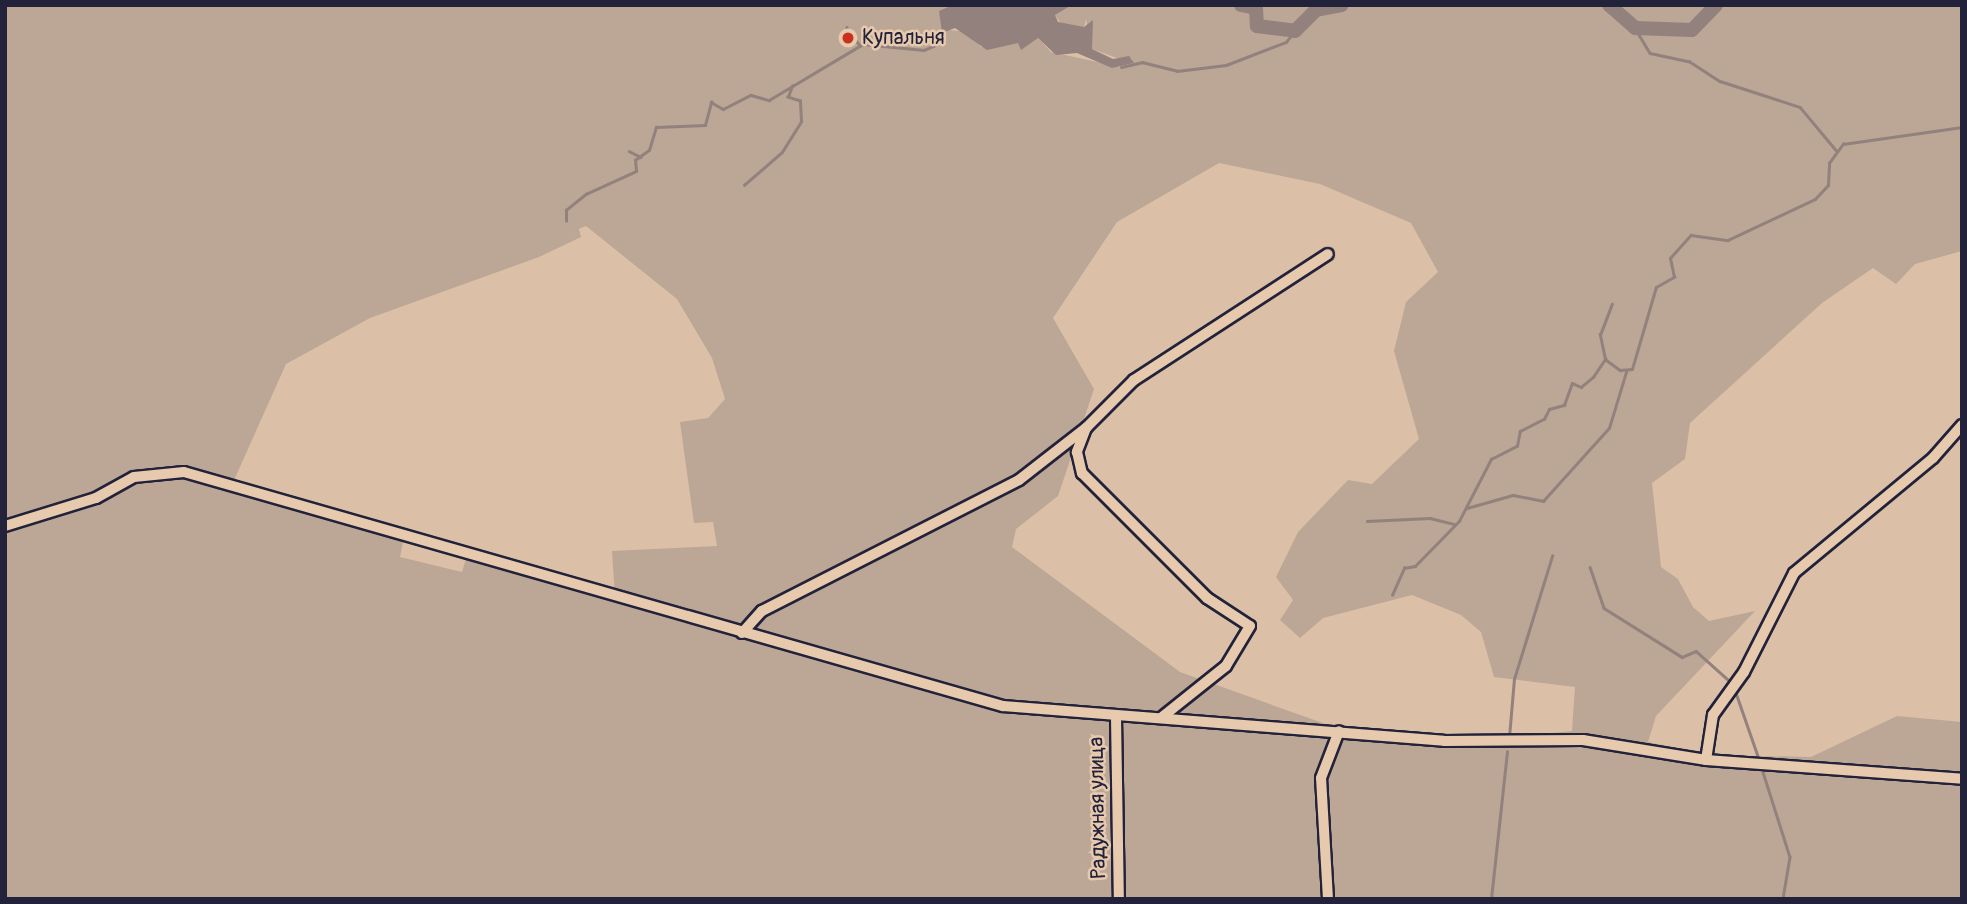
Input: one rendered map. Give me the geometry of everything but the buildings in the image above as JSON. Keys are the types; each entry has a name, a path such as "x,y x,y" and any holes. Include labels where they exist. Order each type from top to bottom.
{"street":[{"path":"742,633 762,611 1019,480 1087,427 1134,380 1328,254"},
{"path":"1706,760 1713,715 1744,672 1794,573 1933,458 1962,425"},
{"path":"1087,427 1077,452 1082,473 1207,598 1250,626 1226,666 1162,717"},
{"path":"5,526 96,498 134,477 184,472 1003,706 1116,717 1162,717 1517,745 1583,740 1706,760 1962,779"},
{"name":"Радужная улица","path":"1116,717 1119,899"},
{"path":"1328,899 1321,778 1339,731"}],"shaded area":[{"path":"5,5 953,5 945,11 949,30 968,32 981,47 1038,38 1051,52 1121,67 1134,64 1092,49 1086,19 1084,27 1063,27 1055,15 1072,5 1962,5 1962,251 1915,264 1896,284 1873,268 1822,303 1690,423 1685,459 1652,483 1661,567 1678,579 1693,607 1709,621 1755,611 1656,716 1648,742 1710,755 1811,757 1897,716 1962,722 1962,899 5,899","holes":["1219,163 1320,184 1411,223 1438,272 1406,302 1394,351 1419,439 1372,484 1348,480 1298,532 1276,577 1293,600 1280,620 1300,638 1323,618 1412,595 1461,615 1481,632 1494,677 1575,687 1572,731 1500,738 1334,727 1180,672 1012,547 1016,529 1058,496 1094,389 1053,318 1117,222","586,226 677,299 712,358 725,399 708,418 680,422 694,523 713,522 717,546 612,551 615,597 467,555 462,572 400,557 404,537 231,487 286,364 370,318 539,257 581,237 579,229"]},
{"path":"953,5 1072,5 1055,15 1058,22 1084,27 1093,20 1092,49 1113,59 1129,56 1134,63 1112,68 1077,53 1056,55 1038,38 1021,50 1018,43 987,50 955,28 942,33 939,11"}],"waterway":[{"path":"1241,5 1256,8 1257,26 1295,31 1316,10 1342,5"},
{"path":"1609,5 1635,28 1692,30 1716,5"},
{"path":"1635,28 1650,53 1689,61 1720,81 1800,107 1836,150"},
{"path":"847,31 860,45"},
{"path":"1121,67 1142,62 1177,71 1226,65 1286,42 1295,31"},
{"path":"566,221 566,210 586,194 636,171 635,160 649,150 656,127 705,125 711,102 723,109 751,95 769,100 863,44 924,50 936,45 943,32"},
{"path":"744,185 782,152 801,121 800,101 788,97 792,86"},
{"path":"1605,359 1620,370 1632,369 1656,287 1674,277 1670,258 1691,235 1728,240 1815,199 1828,185 1829,163 1843,144 1962,127"},
{"path":"629,151 641,157"},
{"path":"1392,595 1404,568 1415,566 1459,521 1491,459 1517,446 1520,431 1544,419 1549,409 1564,405 1572,383 1581,387 1593,377 1605,359 1600,335 1612,304"},
{"path":"1467,508 1513,495 1543,501 1609,428 1626,372"},
{"path":"1367,521 1430,518 1454,524"},
{"path":"1509,737 1514,679 1552,556"},
{"path":"1590,567 1604,608 1682,657 1696,651 1733,684"},
{"path":"1735,690 1758,756"},
{"path":"1491,899 1507,752"},
{"path":"1763,772 1790,857 1783,899"}],"place":[{"name":"Купальня","path":"848,38"}]}
